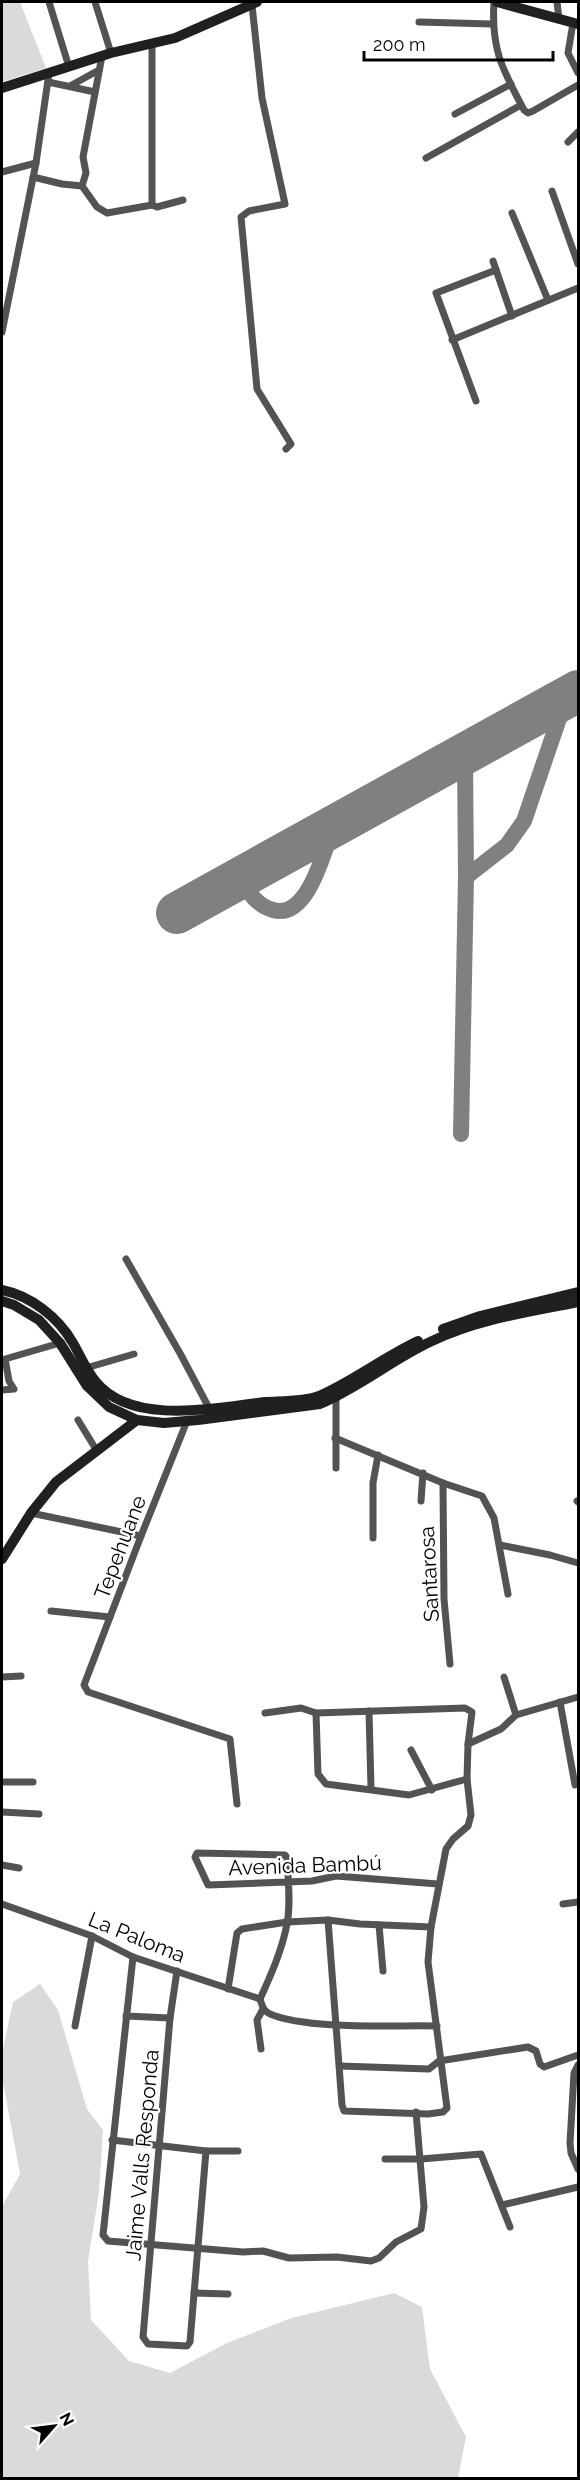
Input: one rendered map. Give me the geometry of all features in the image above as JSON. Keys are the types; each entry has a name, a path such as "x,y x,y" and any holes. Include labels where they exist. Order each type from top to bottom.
{"main road":[{"path":"495,2 510,4 576,23"},
{"path":"2,88 48,77 107,54 175,38 255,3"},
{"path":"2,1290 33,1302 47,1313 71,1340 86,1368 105,1391 127,1404 162,1410 209,1408 317,1397 405,1347 459,1322 579,1292"},
{"path":"2,1301 14,1305 39,1320 60,1343 87,1386 109,1407 137,1420 164,1423 320,1404 336,1397 408,1353 462,1328 579,1302"},
{"path":"122,1415 122,1408 127,1404"},
{"path":"2,1559 30,1513 56,1482 137,1420"}],"street":[{"path":"49,2 69,67"},
{"path":"82,186 86,173 83,157 99,70 107,54 95,2"},
{"path":"495,2 492,24 494,43 510,84 528,113 579,85"},
{"path":"557,2 559,19"},
{"path":"255,3 262,98 285,204 249,211 241,217 257,389 291,444 286,449"},
{"path":"419,22 492,24"},
{"path":"576,23 568,53 579,73"},
{"path":"152,45 152,205"},
{"path":"69,86 99,70"},
{"path":"2,332 36,163 48,77 69,86 95,92"},
{"path":"455,114 510,84"},
{"path":"426,158 521,105"},
{"path":"568,142 579,132"},
{"path":"2,172 36,163"},
{"path":"33,177 82,186 97,207 108,213 152,205 156,207 183,200"},
{"path":"552,191 579,264"},
{"path":"512,213 548,300"},
{"path":"493,261 512,316"},
{"path":"476,401 436,293 496,270"},
{"path":"452,340 579,288"},
{"path":"126,1259 209,1408"},
{"path":"2,1390 14,1389 9,1382 5,1359 60,1343"},
{"path":"86,1368 134,1354"},
{"path":"336,1397 336,1468"},
{"path":"78,1420 97,1451"},
{"name":"Tepehuane","path":"187,1421 84,1685 88,1692 230,1739 237,1804"},
{"path":"335,1437 443,1483 482,1496 494,1518 508,1594"},
{"path":"373,1538 373,1483 378,1455"},
{"path":"421,1501 423,1473"},
{"name":"Santarosa","path":"443,1483 444,1599 450,1664"},
{"path":"30,1513 141,1536"},
{"path":"500,1545 579,1563"},
{"path":"51,1611 110,1617"},
{"path":"2,1677 21,1676"},
{"path":"504,1677 516,1715"},
{"path":"468,1744 501,1729 516,1715 579,1697"},
{"path":"560,1702 575,1785"},
{"path":"265,1713 301,1708 316,1713 469,1708 472,1712 467,1779 471,1815 468,1826 453,1839 446,1849 431,1927 429,1979 446,2110 428,2114 344,2111 328,1920"},
{"path":"369,1711 371,1788"},
{"path":"316,1713 318,1774 326,1784 371,1788 392,1794 409,1795 467,1779"},
{"path":"411,1750 432,1790"},
{"path":"2,1782 33,1782"},
{"path":"2,1812 39,1814"},
{"name":"Avenida Bambú","path":"288,1882 285,1855 196,1853 195,1857 208,1885 288,1882 336,1876 438,1884"},
{"path":"2,1865 19,1868"},
{"path":"288,1882 287,1922 278,1959 260,1999 263,2009 268,2013 301,2021 436,2026"},
{"path":"563,1904 579,1902"},
{"name":"La Paloma","path":"2,1904 92,1936 133,1957 260,1999"},
{"path":"228,1989 239,1930 287,1922 328,1920 431,1927"},
{"path":"379,1925 383,1971"},
{"path":"75,2026 92,1936"},
{"path":"133,1957 103,2235 108,2241 243,2252 263,2251 289,2258 371,2261 379,2258 396,2242 421,2229 424,2207 416,2112"},
{"name":"Jaime Valls Responda","path":"177,1971 170,2019 143,2337 148,2344 188,2344 190,2342 194,2293"},
{"path":"261,2049 257,2020 263,2009"},
{"path":"126,2016 170,2019"},
{"path":"340,2066 429,2069 439,2061 528,2047 536,2050 540,2064 544,2067 579,2055"},
{"path":"579,2065 574,2073 570,2143 571,2153 579,2169"},
{"path":"112,2140 206,2151 238,2151"},
{"path":"206,2151 194,2293 228,2294"},
{"path":"385,2159 421,2159 481,2154 510,2227"},
{"path":"502,2205 579,2187"}],"shaded area":[{"path":"2,2 20,2 46,68 2,82"},
{"path":"40,1984 58,2010 87,2109 103,2130 99,2192 88,2261 91,2320 129,2361 170,2373 227,2343 292,2318 394,2293 422,2307 430,2369 466,2437 458,2478 2,2478 3,2205 20,2174 2,2077 2,2054 13,2002"}],"taxiway":[{"path":"466,877 507,845 524,821 566,698"},
{"path":"461,1134 466,877 465,754"},
{"path":"241,878 254,898 267,908 285,910 296,905 313,881 333,827"}],"runway":[{"path":"177,913 578,691"}]}
